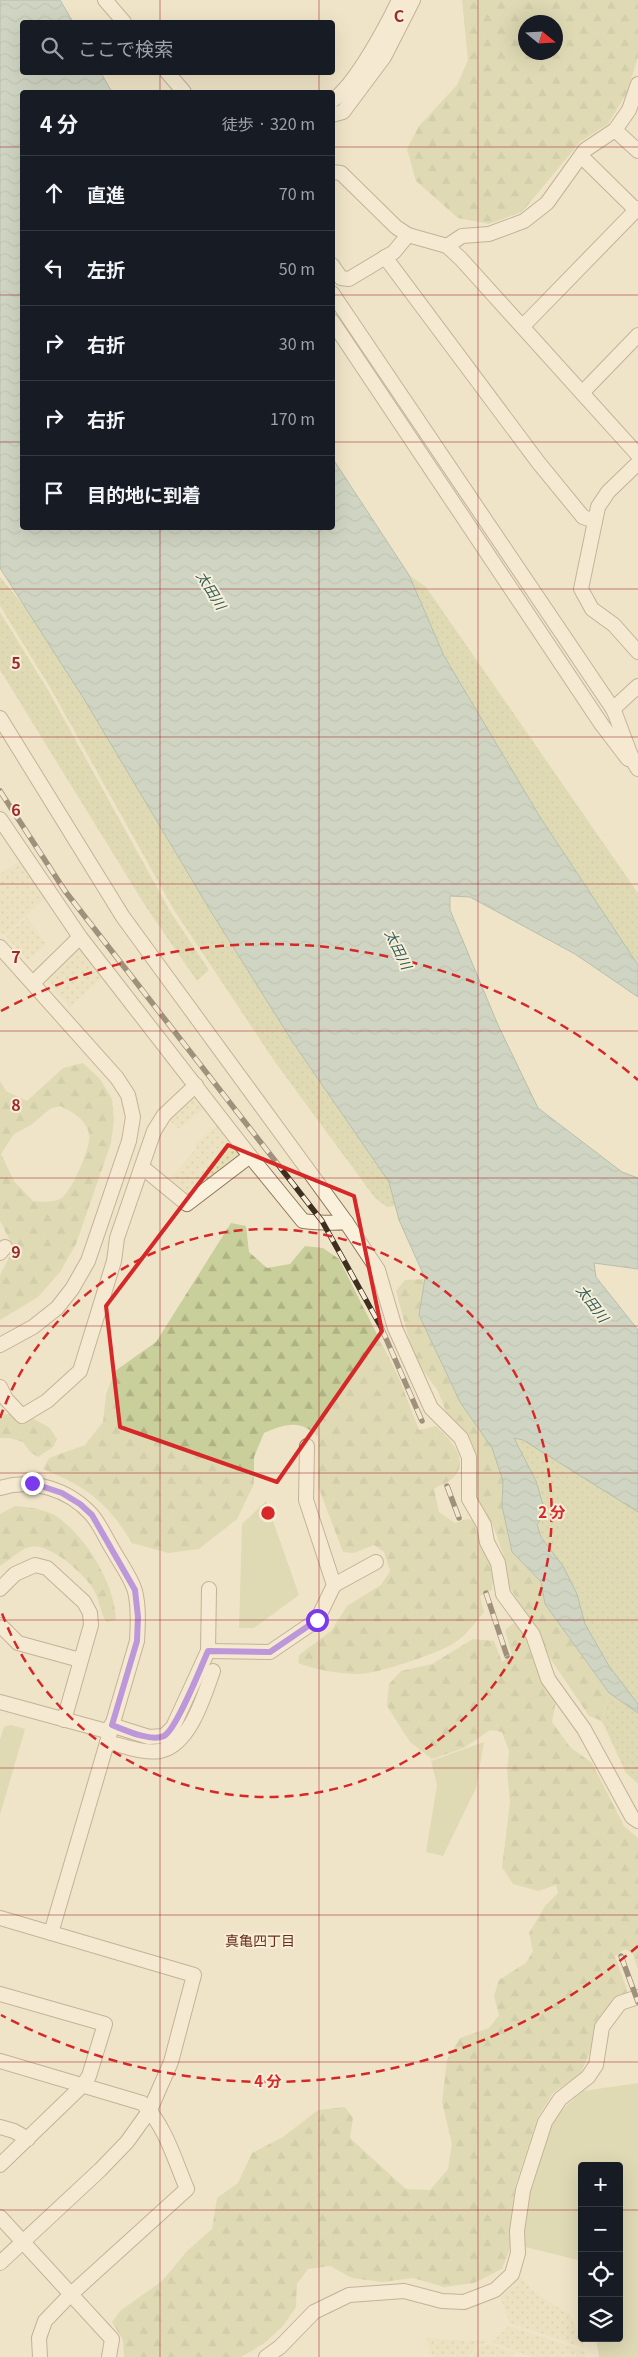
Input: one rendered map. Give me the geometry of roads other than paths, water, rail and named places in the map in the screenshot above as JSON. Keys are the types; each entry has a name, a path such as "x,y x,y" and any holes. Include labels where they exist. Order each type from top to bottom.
{"street":[{"path":"105,0 122,20"},
{"path":"335,114 343,112 384,57 413,0"},
{"path":"335,98 358,71 386,27 397,1"},
{"path":"170,75 182,90"},
{"path":"447,246 462,236 489,234 524,221 547,203 585,150 615,130 629,110 638,84"},
{"path":"615,130 638,151"},
{"path":"522,326 637,209 581,156"},
{"path":"335,172 341,173 396,227 408,235 447,246 522,326 638,456"},
{"path":"335,269 341,278 349,279 394,252 408,235"},
{"path":"385,257 538,462 583,517 595,521"},
{"path":"335,297 613,709 624,733 636,769"},
{"path":"335,324 602,725 636,769"},
{"path":"582,393 638,335"},
{"path":"638,463 608,492 598,507 581,589 592,609 614,625 638,652"},
{"path":"613,709 638,686"},
{"path":"0,718 124,917 346,1222 378,1270 396,1328 431,1408 461,1438 464,1444 469,1457 468,1499 484,1525 488,1542 498,1563 503,1594 533,1635 548,1679 584,1729 632,1817 638,1821"},
{"path":"0,819 80,937 250,1156 303,1221 308,1223 322,1221 341,1225 346,1222"},
{"path":"33,983 80,937"},
{"path":"0,947 117,1078 128,1095 133,1117 130,1141 88,1261 72,1289 56,1308 33,1327 0,1344"},
{"path":"0,1387 6,1399 22,1416 47,1401 80,1371 114,1261 117,1238 154,1131 164,1115 196,1085"},
{"path":"142,1167 187,1204 250,1156"},
{"path":"307,1446 306,1500 334,1585"},
{"path":"0,1488 15,1483 32,1483 62,1493 80,1504 92,1515 135,1590 138,1617 137,1641 51,1932"},
{"path":"208,1651 270,1652 317,1620 334,1585 376,1562"},
{"path":"0,1589 25,1568 35,1565 47,1568 84,1602 90,1612 91,1625 64,1720"},
{"path":"0,1702 109,1733 149,1737 164,1736 173,1727 181,1714 208,1651 209,1589"},
{"path":"0,1625 18,1643 80,1660"},
{"path":"109,1733 143,1750 160,1751 176,1743 191,1724 214,1670"},
{"path":"0,1918 194,1975 170,2062 150,2110 127,2142 114,2156 0,2263"},
{"path":"0,1994 105,2024 89,2076 83,2085 0,2165"},
{"path":"266,2357 280,2347 314,2312 349,2295 404,2292 442,2301 464,2302 495,2290 512,2274 518,2253 516,2231 523,2190 545,2122 560,2099 588,2077 596,2065 602,2027 620,2003 638,1997"},
{"path":"0,2061 142,2104 150,2110 158,2123 187,2189 45,2320 39,2338 40,2357"},
{"path":"0,2127 14,2131 28,2139"},
{"path":"0,2217 112,2339 109,2357"}],"water":[{"name":"太田川","path":"0,0 60,0 72,20 20,20 20,75 102,75 111,90 20,90 20,530 335,530 335,462 409,575 444,656 540,817 638,965 638,997 575,954 470,897 450,896 450,910 498,1025 538,1108 622,1172 638,1178 638,1269 594,1263 596,1277 638,1330 638,1512 523,1440 514,1438 536,1481 545,1512 537,1525 541,1537 563,1566 577,1594 585,1624 609,1666 638,1704 638,1713 609,1693 545,1604 541,1582 512,1552 502,1506 503,1481 492,1448 460,1402 419,1315 425,1278 399,1220 389,1182 292,1041 210,910 84,699 0,568"}],"railway":[{"path":"0,791 65,891 322,1221 381,1327 422,1421"},
{"path":"447,1486 459,1518"},
{"path":"486,1593 507,1656"},
{"path":"621,1956 638,2002"}],"district":[{"name":"真亀四丁目","path":"260,1940"}]}
